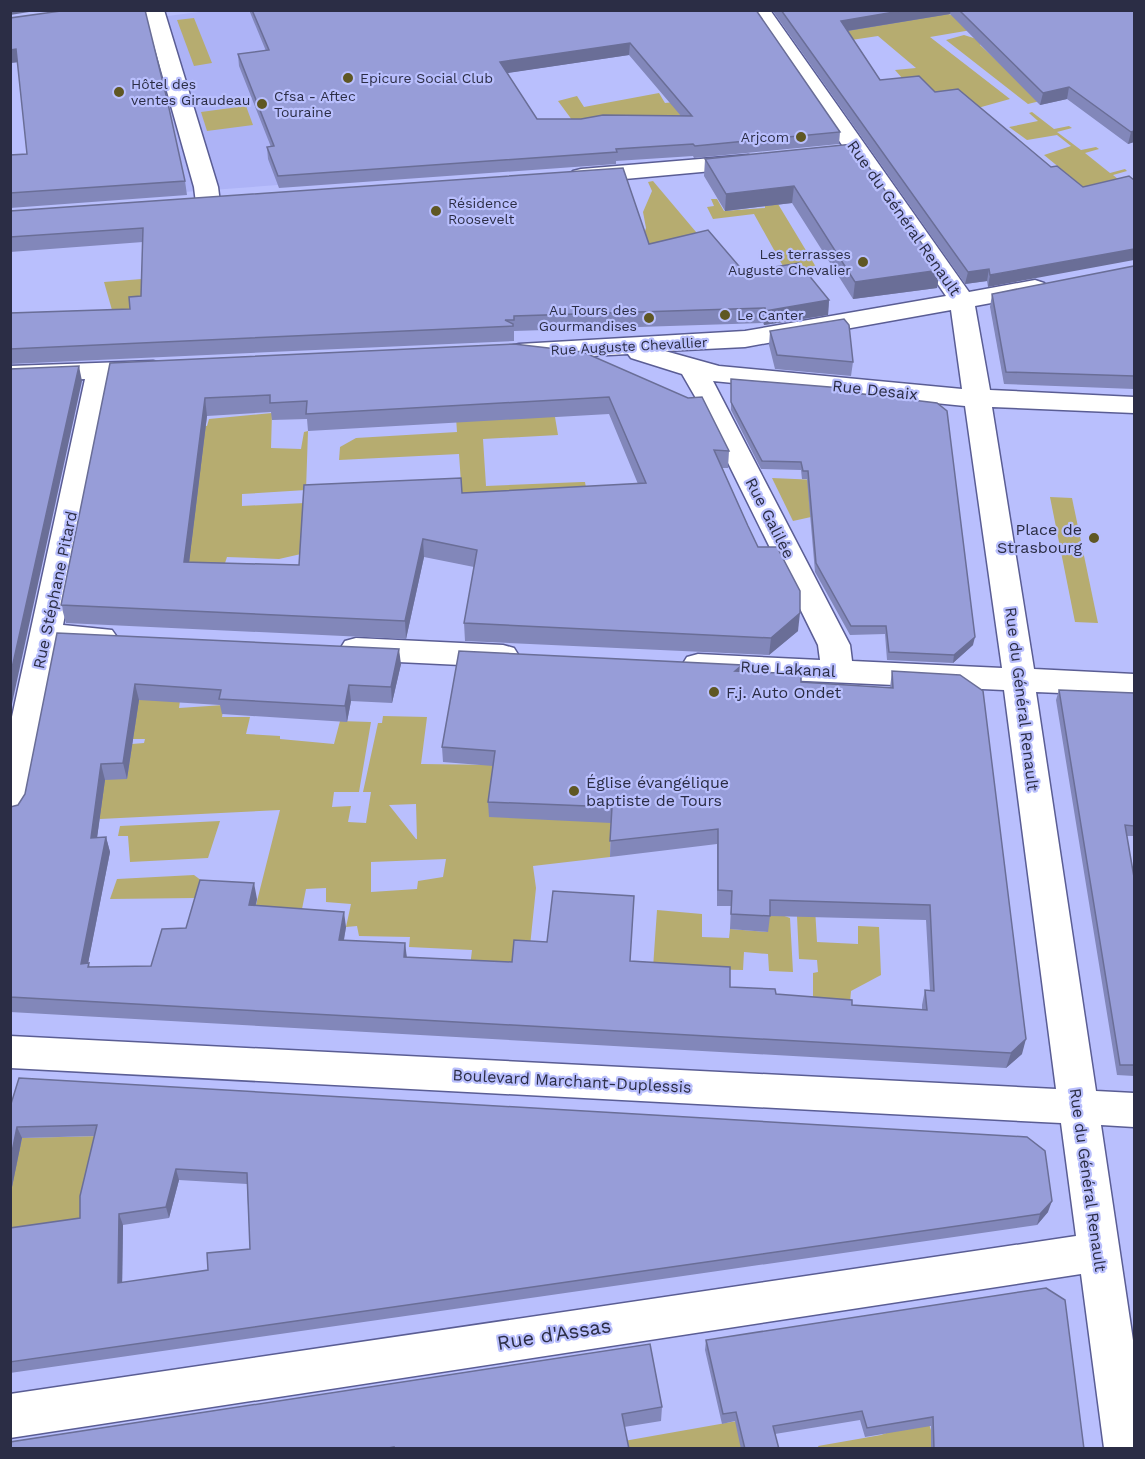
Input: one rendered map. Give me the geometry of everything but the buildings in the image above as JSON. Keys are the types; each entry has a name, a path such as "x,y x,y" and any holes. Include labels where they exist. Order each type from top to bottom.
{"street":[{"path":"154,10 206,187 219,202 185,205"},
{"name":"Rue du Général Renault","path":"759,10 945,274 962,302 1017,649 1019,679 1127,1449"},
{"path":"833,154 857,151"},
{"path":"559,178 774,160"},
{"name":"Rue Auguste Chevallier","path":"492,353 745,339 1060,283"},
{"name":"Rue Desaix","path":"620,346 692,369 978,399 1134,405"},
{"path":"10,374 180,368"},
{"name":"Rue Galilée","path":"692,369 711,400 834,645 837,671"},
{"name":"Rue Stéphane Pitard","path":"10,809 100,370"},
{"path":"46,635 124,638"},
{"path":"332,648 533,657"},
{"name":"Rue Lakanal","path":"674,664 1134,685"},
{"name":"Boulevard Marchant-Duplessis","path":"10,1052 1134,1110"},
{"name":"Rue d'Assas","path":"10,1416 1098,1252"}],"shaded area":[{"path":"215,10 249,11 359,179 184,192 65,29"},
{"path":"939,11 989,27 930,37 1010,99 967,111 910,87 895,70 916,68 878,36 838,42 832,33"},
{"path":"194,18 212,63 194,66 177,20"},
{"path":"964,35 983,41 980,45 1040,101 1028,104 946,40"},
{"path":"659,93 665,103 721,97 743,113 575,124 558,101 577,96 584,107"},
{"path":"246,106 253,125 207,131 201,112"},
{"path":"1032,112 1054,129 1069,126 1072,128 1057,132 1081,150 1096,147 1099,149 1085,153 1110,173 1125,169 1127,171 1113,175 1134,192 1093,195 1044,155 1071,146 1057,135 1027,140 1009,127 1038,121 1029,113"},
{"path":"653,181 707,245 651,252 642,240 646,228 643,212 652,191 648,182"},
{"path":"711,199 717,199 724,211 765,208 765,206 778,204 819,272 788,275 754,214 713,219 707,207 714,206"},
{"path":"167,277 164,307 112,310 104,282"},
{"path":"272,413 271,448 301,449 304,432 308,431 306,490 242,494 242,506 305,503 301,554 279,559 227,557 219,581 187,580 159,426 207,426 209,419"},
{"path":"456,417 555,417 558,435 483,439 486,486 585,482 587,494 463,511 459,454 339,460 340,447 356,438 457,432"},
{"path":"772,478 841,481 811,517 793,521"},
{"path":"1050,497 1072,498 1098,623 1075,622"},
{"path":"130,658 181,693 179,708 224,705 222,717 250,717 246,734 280,736 280,739 334,744 340,721 371,722 359,792 334,792 332,807 351,806 348,822 366,823 371,792 363,792 378,723 382,723 383,716 427,717 421,764 496,765 611,823 610,857 533,866 536,888 529,956 512,972 469,975 472,950 409,947 410,937 359,936 357,926 346,927 351,904 326,902 326,888 306,889 288,979 252,921 280,810 100,819 91,780 127,778 132,744 144,743 145,739 119,739","holes":["416,804 417,839 389,805","446,859 443,877 418,881 417,889 371,892 371,862"]},
{"path":"220,821 208,858 130,862 128,836 118,836 120,826"},
{"path":"194,875 202,881 195,898 110,899 117,879"},
{"path":"815,908 817,942 858,944 858,926 879,927 881,975 851,991 849,1015 813,1012 813,973 818,972 817,960 799,959 797,916"},
{"path":"657,910 702,914 702,937 729,938 730,929 768,932 768,910 790,918 793,972 769,971 768,954 744,952 743,970 653,968"},
{"path":"101,1136 78,1230 11,1240 10,1187 22,1138"},
{"path":"766,1416 774,1448 625,1448 624,1441"},
{"path":"927,1418 937,1448 819,1448 818,1446 881,1435"}],"place":[{"name":"Epicure Social Club","path":"348,78"},
{"name":"Hôtel des ventes Giraudeau","path":"119,92"},
{"name":"Cfsa - Aftec Touraine","path":"262,104"},
{"name":"Arjcom","path":"801,137"},
{"name":"Résidence Roosevelt","path":"436,211"},
{"name":"Les terrasses Auguste Chevalier","path":"863,262"},
{"name":"Le Canter","path":"725,315"},
{"name":"Au Tours des Gourmandises","path":"649,318"},
{"name":"Place de Strasbourg","path":"1094,538"},
{"name":"F.j. Auto Ondet","path":"714,692"},
{"name":"Église évangélique baptiste de Tours","path":"574,791"}]}
